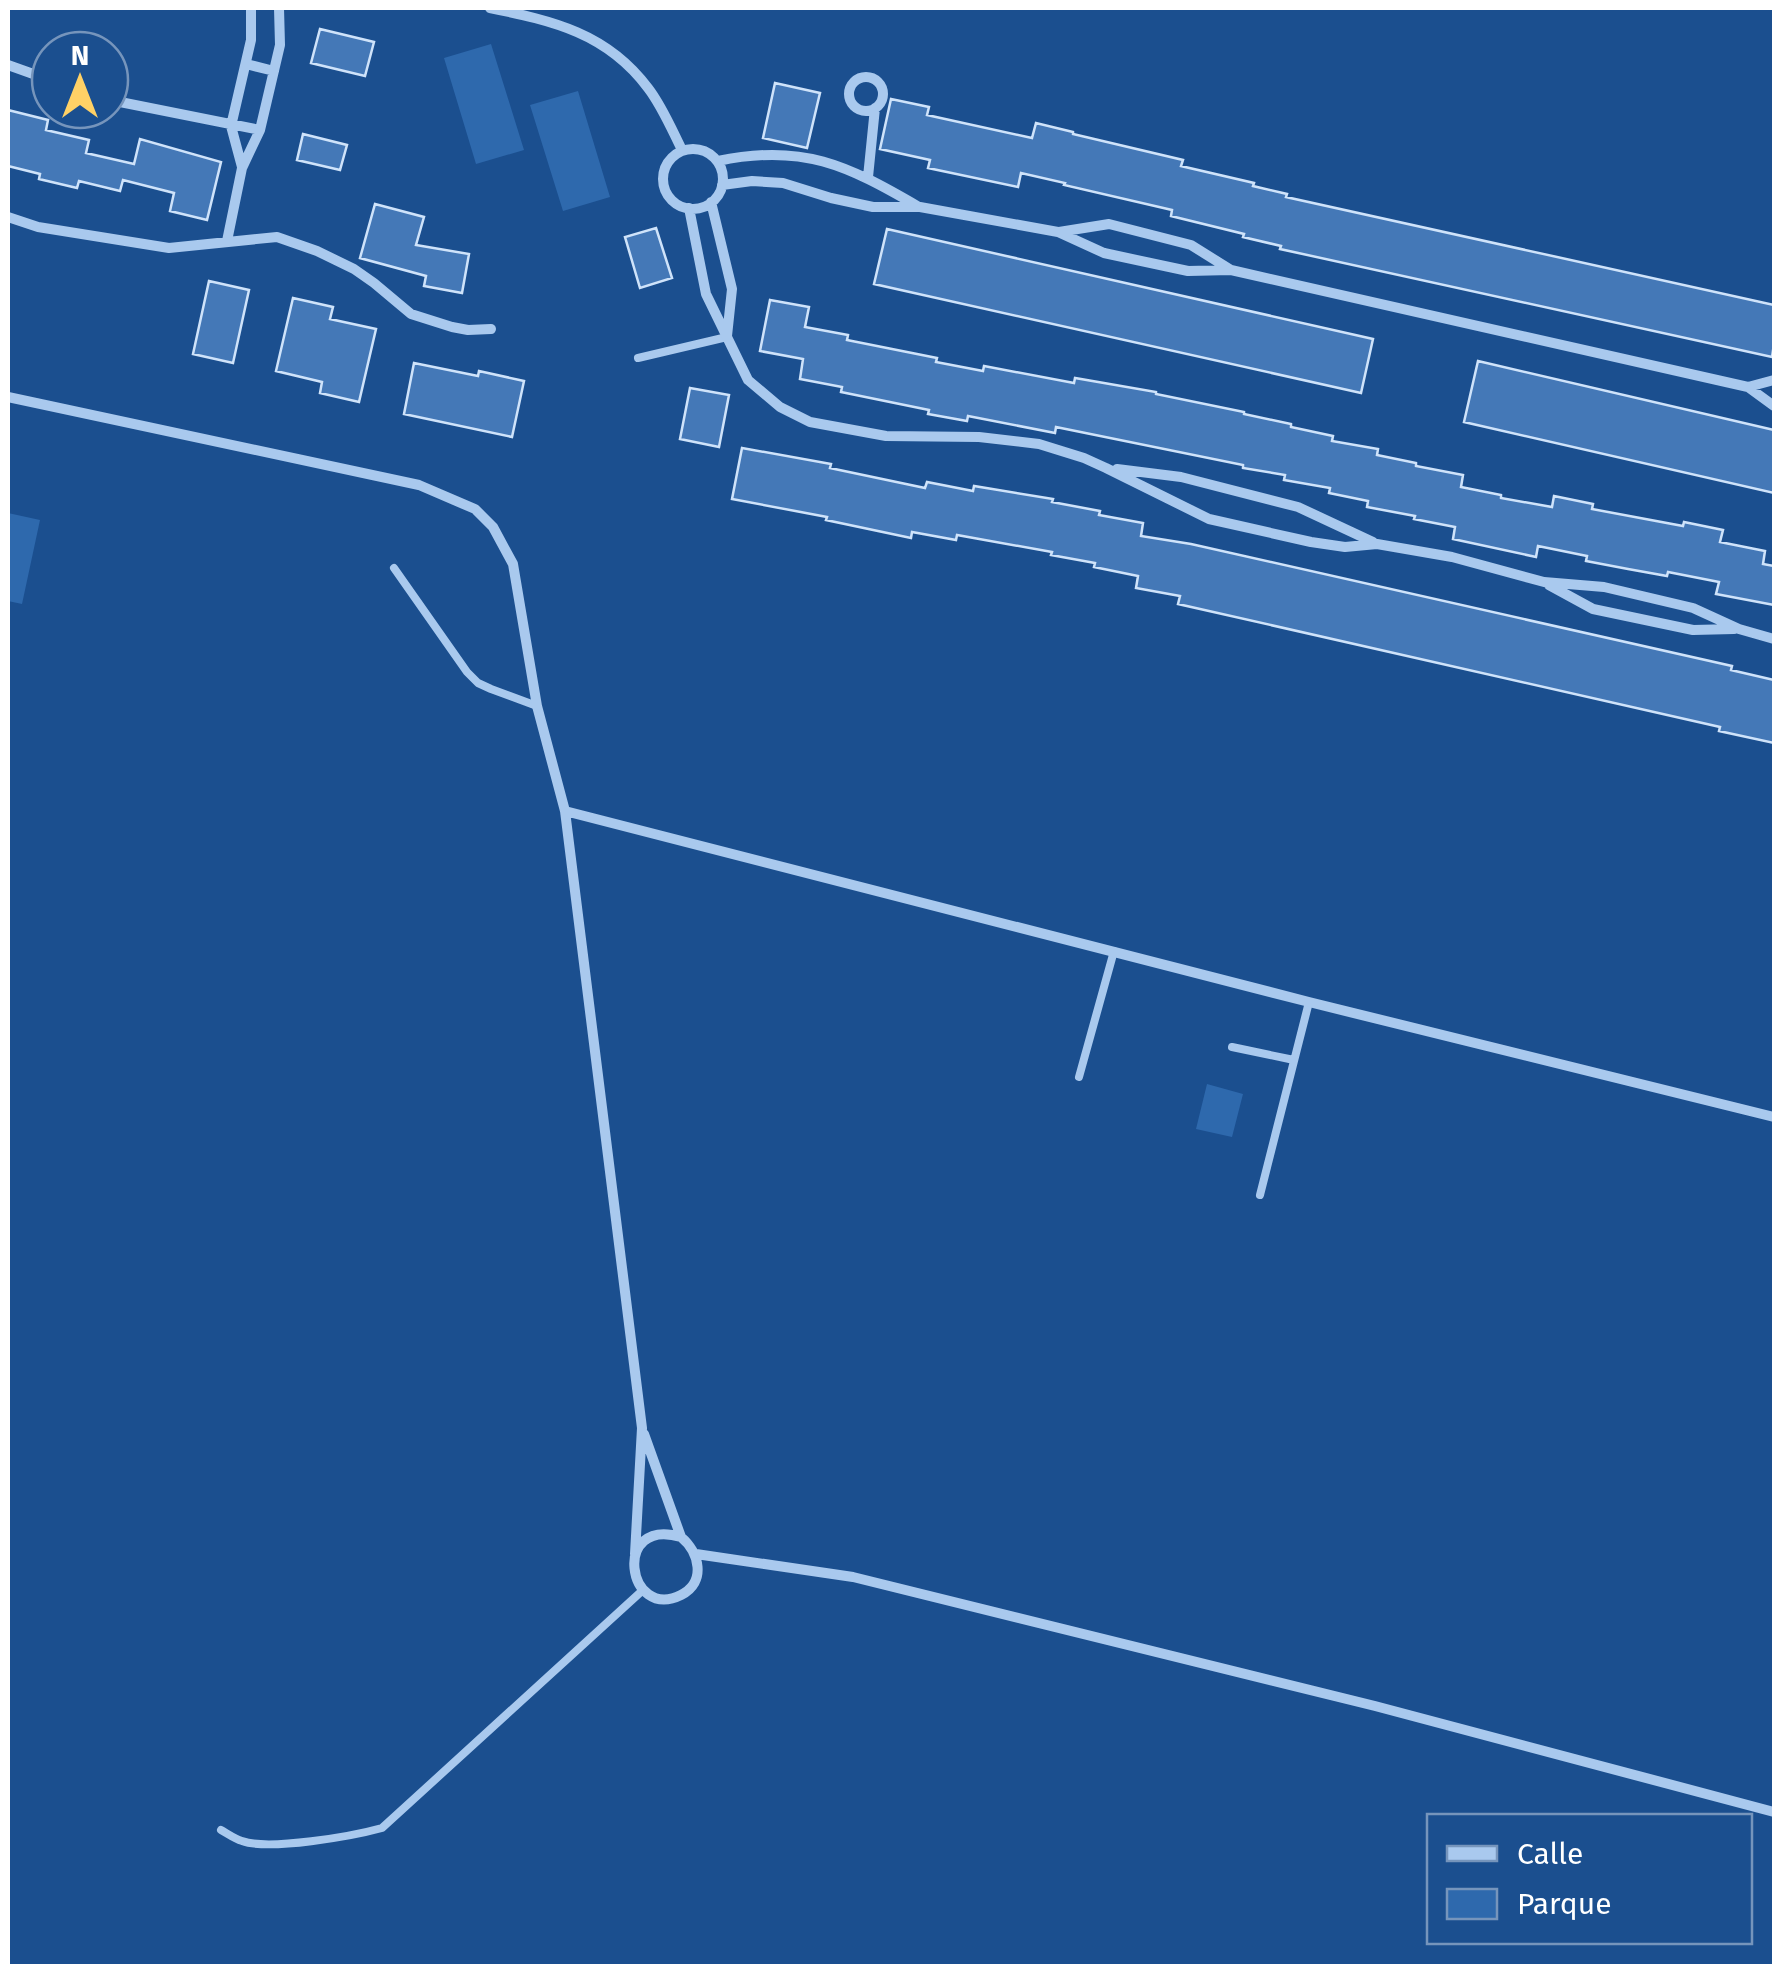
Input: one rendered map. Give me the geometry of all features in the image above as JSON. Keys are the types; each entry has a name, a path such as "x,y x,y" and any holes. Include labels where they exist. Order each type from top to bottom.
{"street":[{"path":"242,168 231,126 252,40 251,8"},
{"path":"227,241 242,168 260,130 280,45 279,8"},
{"path":"490,8 544,19 586,34 625,60 650,90 682,150"},
{"path":"246,64 274,71"},
{"path":"130,104 260,130"},
{"path":"868,177 876,108"},
{"path":"682,150 702,150 718,162 722,186 711,202 689,208 671,200 663,172 682,150"},
{"path":"718,162 751,154 786,154 824,162 868,177 920,207"},
{"path":"722,186 768,180 862,205 920,207 1058,232 1104,253 1188,271 1231,270 1748,387 1774,406"},
{"path":"711,202 732,290 727,338"},
{"path":"689,208 706,294 748,380 780,407 810,422 886,436 1009,440 1062,450 1209,519 1311,542 1345,547 1377,544 1452,557 1544,582 1604,587 1693,608 1739,629 1774,639"},
{"path":"8,217 38,227 169,248 277,237 317,250 354,269 411,314 452,328 491,328"},
{"path":"1058,232 1109,224 1191,245 1231,270"},
{"path":"1748,387 1774,380"},
{"path":"8,397 419,485 475,509 493,527 513,564 537,706 565,812 642,1428 635,1554 634,1573 643,1590 660,1598 680,1596 698,1573 696,1554 681,1537 658,1534 647,1539 635,1554"},
{"path":"1106,468 1181,477 1298,507 1377,544"},
{"path":"1544,582 1593,609 1693,630 1739,629"},
{"path":"565,812 1774,1118"},
{"path":"642,1428 681,1537"},
{"path":"696,1554 853,1577 1375,1706 1774,1812"}],"lane":[{"path":"638,358 727,338"},
{"path":"394,568 478,683 537,706"},
{"path":"1079,1078 1114,951"},
{"path":"1260,1195 1309,1002"},
{"path":"1232,1046 1294,1060"},
{"path":"221,1830 245,1843 291,1843 353,1836 382,1828 643,1590"}],"green space":[{"path":"491,44 524,150 476,164 444,58"},
{"path":"578,91 610,197 563,211 530,105"},
{"path":"8,513 40,520 22,604 8,601"},
{"path":"1207,1084 1243,1094 1232,1137 1196,1129"}],"building":[{"path":"320,29 374,42 365,76 311,63"},
{"path":"775,83 820,93 807,148 763,138"},
{"path":"891,99 929,107 927,115 1032,138 1036,123 1183,160 1181,166 1254,183 1253,186 1287,194 1286,197 1774,305 1772,357 1280,249 1281,246 1243,237 1244,234 1171,216 1172,210 1021,173 1018,187 928,168 930,160 880,149"},
{"path":"8,110 30,116 30,130 89,140 86,153 134,164 140,139 221,162 207,220 170,211 174,193 123,180 120,191 79,181 77,188 8,166"},
{"path":"303,134 347,145 340,170 297,160"},
{"path":"375,204 424,217 416,245 469,254 462,293 424,286 426,276 360,258"},
{"path":"656,228 672,278 640,288 625,237"},
{"path":"887,229 1373,339 1361,393 874,284"},
{"path":"209,281 249,290 233,363 193,354"},
{"path":"293,298 333,307 330,319 376,329 359,402 320,393 322,382 276,371"},
{"path":"770,300 809,307 805,327 848,335 847,340 937,358 936,362 1156,392 1291,424 1333,436 1332,441 1378,449 1377,455 1463,475 1461,487 1501,498 1552,507 1554,496 1593,504 1592,509 1723,530 1720,542 1765,551 1763,564 1774,566 1774,605 1716,594 1719,582 1586,561 1587,556 1538,546 1536,557 1453,539 1455,527 1367,507 1368,501 1329,493 1330,488 1284,480 1285,475 1243,465 1056,427 1055,433 968,416 967,421 928,414 929,410 841,392 842,387 800,379 803,359 760,351"},
{"path":"1478,361 1774,430 1774,493 1464,422"},
{"path":"414,363 524,381 512,437 404,414"},
{"path":"690,388 729,395 719,447 680,439"},
{"path":"742,448 831,464 830,468 925,488 927,482 973,491 974,486 1053,499 1052,502 1100,511 1099,515 1143,523 1141,536 1732,666 1731,670 1774,680 1774,743 1719,731 1720,727 1178,604 1180,596 1136,588 1138,576 1051,555 1052,552 957,535 956,540 912,532 911,538 732,499"}]}
